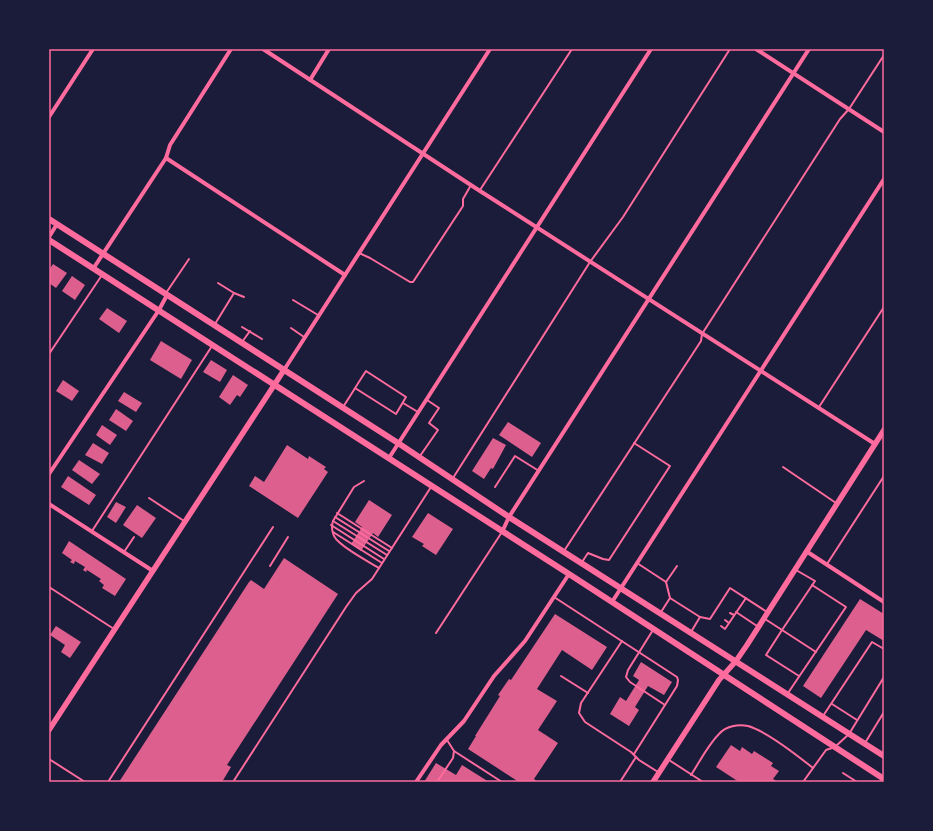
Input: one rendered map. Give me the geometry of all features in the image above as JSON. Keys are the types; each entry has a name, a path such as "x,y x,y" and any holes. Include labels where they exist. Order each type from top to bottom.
{"main road":[{"path":"49,219 398,443 509,517 884,756"},
{"path":"49,240 654,629 834,747 881,780"}],"street":[{"path":"49,118 93,49"},
{"path":"93,269 166,158 170,145 231,49"},
{"path":"263,49 422,154 875,444"},
{"path":"310,80 329,49"},
{"path":"49,730 52,720 115,629 185,522 490,49"},
{"path":"389,458 650,49"},
{"path":"756,49 884,132"},
{"path":"502,532 509,517 809,49"},
{"path":"166,158 345,275"},
{"path":"612,602 884,179"},
{"path":"49,237 57,224"},
{"path":"49,474 167,295"},
{"path":"653,782 723,674 736,661 875,444 881,440 884,430"},
{"path":"49,504 153,571"},
{"path":"806,552 884,602"},
{"path":"416,782 438,749 464,721 494,676 525,641 568,574"}],"lane":[{"path":"480,191 572,49"},
{"path":"452,479 590,262 623,217 730,49"},
{"path":"564,552 701,341 702,334 840,119 849,109 884,55"},
{"path":"359,253 410,282 414,282 463,206 463,199 471,185"},
{"path":"167,295 189,259"},
{"path":"49,354 102,274"},
{"path":"218,283 234,293 244,297"},
{"path":"215,326 234,293"},
{"path":"293,300 319,316"},
{"path":"818,408 884,307"},
{"path":"242,327 262,339"},
{"path":"291,328 305,337"},
{"path":"242,343 250,331"},
{"path":"92,531 213,345"},
{"path":"342,408 366,371 406,397 396,414 355,388"},
{"path":"420,458 438,430 430,423 440,408 426,399"},
{"path":"403,403 418,412"},
{"path":"581,563 588,552 608,560 670,466 634,444"},
{"path":"495,487 515,456 539,471"},
{"path":"783,467 837,503"},
{"path":"826,565 884,476"},
{"path":"364,481 354,487 337,513 331,525 332,531 336,540 379,568"},
{"path":"233,782 346,607 356,593 372,579 432,486"},
{"path":"149,498 185,522"},
{"path":"337,513 392,548"},
{"path":"335,517 389,551"},
{"path":"333,520 387,555"},
{"path":"331,525 384,559"},
{"path":"108,782 273,527"},
{"path":"332,531 382,563"},
{"path":"436,633 502,532"},
{"path":"124,552 134,537"},
{"path":"270,566 288,537"},
{"path":"636,563 666,582 670,598 700,618 710,619 713,621"},
{"path":"666,582 677,566"},
{"path":"795,569 815,581 766,655 799,676"},
{"path":"787,694 846,607 812,585"},
{"path":"49,587 115,629"},
{"path":"710,619 730,588 768,612"},
{"path":"554,597 674,674 678,680 677,686 634,754"},
{"path":"660,613 670,598"},
{"path":"721,626 725,629 746,598"},
{"path":"719,605 722,608"},
{"path":"736,612 758,627"},
{"path":"730,613 734,615"},
{"path":"691,632 700,618"},
{"path":"764,618 816,652"},
{"path":"725,620 729,623"},
{"path":"654,629 628,670 626,677 628,680 665,706"},
{"path":"622,641 581,703 579,710 583,720 634,754 659,773"},
{"path":"823,717 872,642 884,649"},
{"path":"561,676 588,694"},
{"path":"803,782 826,750 834,747 849,734 884,677"},
{"path":"832,704 857,720"},
{"path":"865,744 884,712"},
{"path":"691,775 710,745 720,733 728,727 737,725 748,726 761,732 796,754 813,768"},
{"path":"437,782 453,758 453,747 446,739"},
{"path":"454,751 502,782"},
{"path":"620,782 636,757"},
{"path":"49,759 85,782"},
{"path":"668,759 702,782"},
{"path":"843,773 857,782"}],"building":[{"path":"53,264 67,273 56,288 49,283 49,270"},
{"path":"72,276 85,285 75,300 62,291"},
{"path":"107,308 127,321 119,333 99,319"},
{"path":"161,341 192,360 181,379 150,360"},
{"path":"211,360 227,370 220,382 203,372"},
{"path":"233,375 248,385 240,397 237,395 230,405 219,397"},
{"path":"63,380 79,391 72,401 56,391"},
{"path":"124,392 142,403 136,412 118,401"},
{"path":"116,409 133,421 126,431 109,420"},
{"path":"508,422 541,443 532,457 499,435"},
{"path":"102,425 117,435 110,445 96,435"},
{"path":"493,438 506,445 493,469 491,468 484,479 472,471"},
{"path":"93,443 109,453 102,464 85,455"},
{"path":"287,445 308,459 309,456 326,467 324,469 328,472 298,518 249,486 255,476 264,482"},
{"path":"79,460 100,474 92,484 72,470"},
{"path":"68,476 96,495 89,505 61,487"},
{"path":"369,500 392,515 378,537 373,533 361,551 351,544 362,527 355,522"},
{"path":"116,502 126,507 116,523 107,517"},
{"path":"137,505 156,518 142,538 123,525"},
{"path":"428,513 453,529 436,555 422,546 424,544 412,537"},
{"path":"69,541 126,579 115,596 102,588 104,585 99,581 101,579 87,570 86,572 83,570 85,567 75,561 74,564 70,562 72,560 62,553"},
{"path":"284,558 338,594 227,765 231,767 222,782 119,782 249,582 251,580 264,589"},
{"path":"860,599 884,614 884,641 866,630 821,698 803,686"},
{"path":"555,614 607,647 592,670 562,650 537,689 557,701 538,730 558,743 534,779 538,782 519,782 468,749 500,696 498,695 509,679 511,680"},
{"path":"56,626 81,642 70,658 61,652 65,645 50,635"},
{"path":"641,662 672,682 664,695 648,686 635,707 639,710 629,726 610,714 620,697 626,701 639,680 633,676"},
{"path":"731,745 740,751 742,747 752,754 754,751 773,763 771,766 779,771 773,779 778,782 739,782 716,767"},
{"path":"436,763 456,775 462,765 489,782 424,782"}]}
